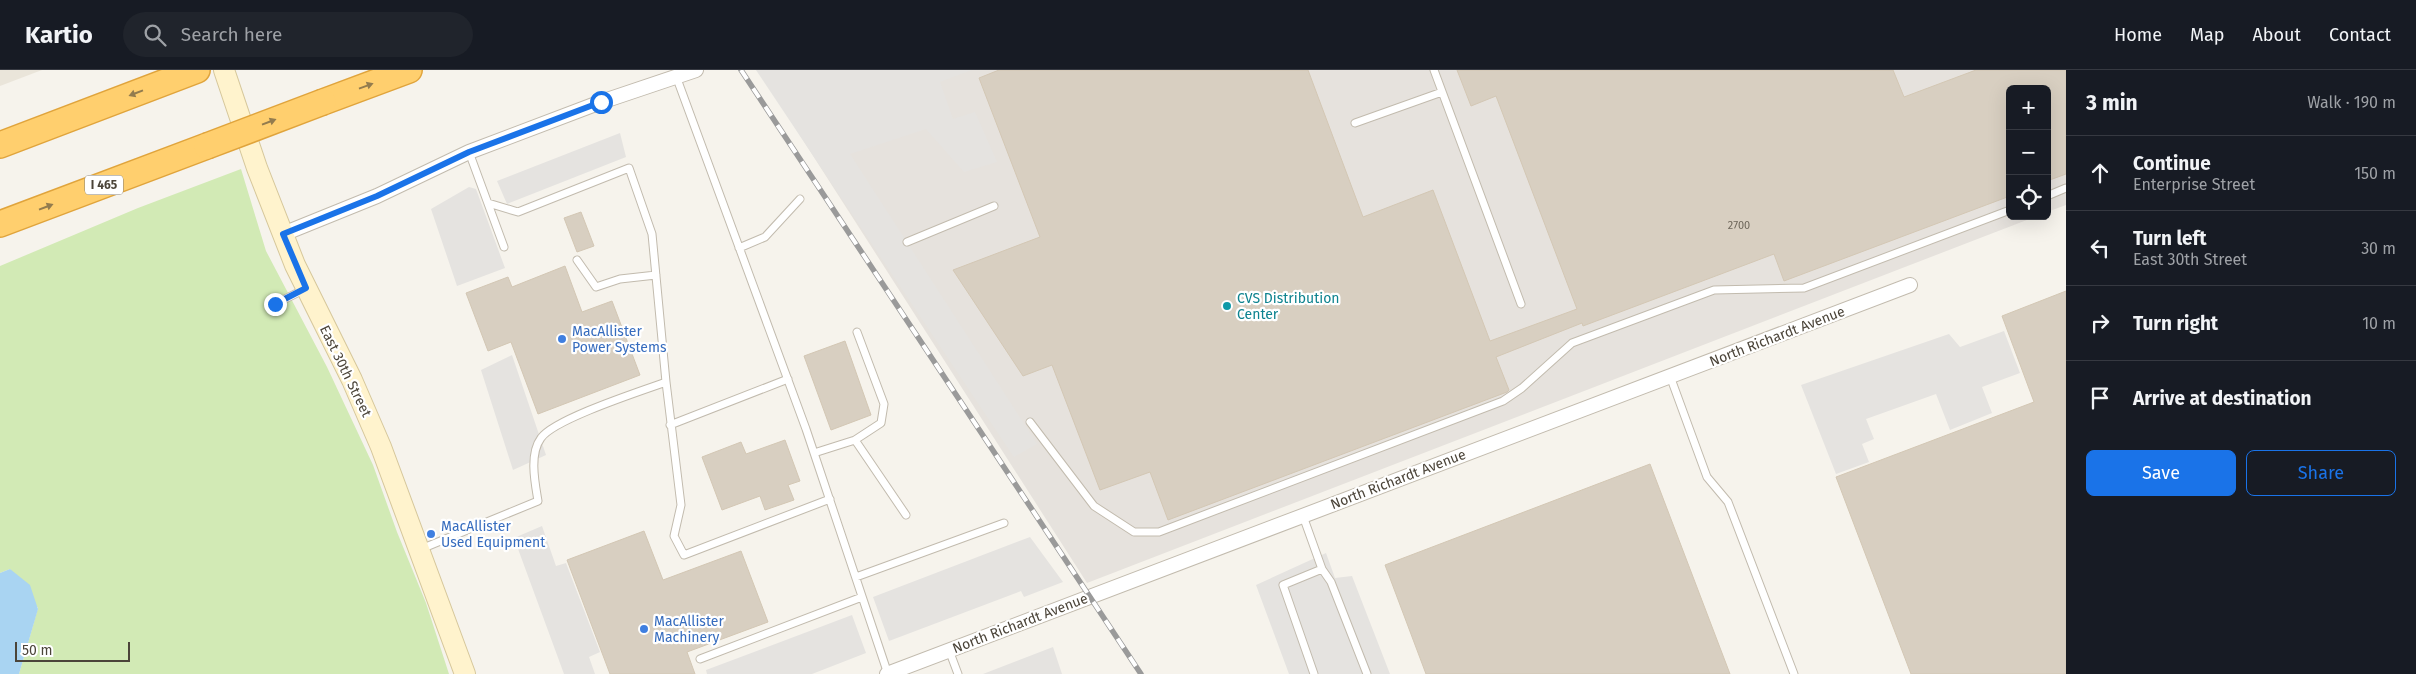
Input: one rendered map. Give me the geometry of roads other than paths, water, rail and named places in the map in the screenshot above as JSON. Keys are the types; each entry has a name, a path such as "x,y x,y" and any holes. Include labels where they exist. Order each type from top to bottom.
{"highway":[{"name":"I 465","path":"0,224 409,70"},
{"path":"0,145 189,73"}],"main road":[{"name":"East 30th Street","path":"224,70 283,234 306,288 362,402 464,674"}],"street":[{"path":"283,234 377,196 469,152 696,70"},
{"name":"North Richardt Avenue","path":"887,674 1910,285"}],"lane":[{"path":"1434,70 1521,304"},
{"path":"676,76 788,379 830,499 887,674"},
{"path":"1355,123 1442,92"},
{"path":"469,152 504,247"},
{"path":"488,203 518,212 629,168 652,234 670,425 681,505 674,536 684,555 830,499"},
{"path":"2051,194 2066,188"},
{"path":"739,248 765,237 800,199"},
{"path":"907,242 994,206"},
{"path":"1030,422 1094,506 1134,532 1159,532 1503,401 1522,388 1572,343 1714,290 1804,288 2006,212"},
{"path":"577,260 596,287 620,279 656,275"},
{"path":"275,304 306,288"},
{"path":"814,453 855,440 881,423 884,404 857,332"},
{"path":"1670,376 1707,477 1728,502 1794,674"},
{"path":"670,425 788,379"},
{"path":"418,550 538,501 533,464 540,438 556,424 666,382"},
{"path":"855,440 906,514"},
{"path":"1303,516 1322,569 1331,582 1367,674"},
{"path":"856,577 1004,523"},
{"path":"1314,674 1283,585 1322,569"},
{"path":"700,660 862,597"},
{"path":"949,650 958,674"}],"water":[{"path":"10,569 30,585 38,609 19,674 0,674 0,573"}],"railway":[{"path":"741,70 1141,674"}],"place":[{"name":"CVS Distribution Center","path":"1227,306"},
{"name":"MacAllister Power Systems","path":"562,339"},
{"name":"MacAllister Used Equipment","path":"431,534"},
{"name":"MacAllister Machinery","path":"644,629"}]}
